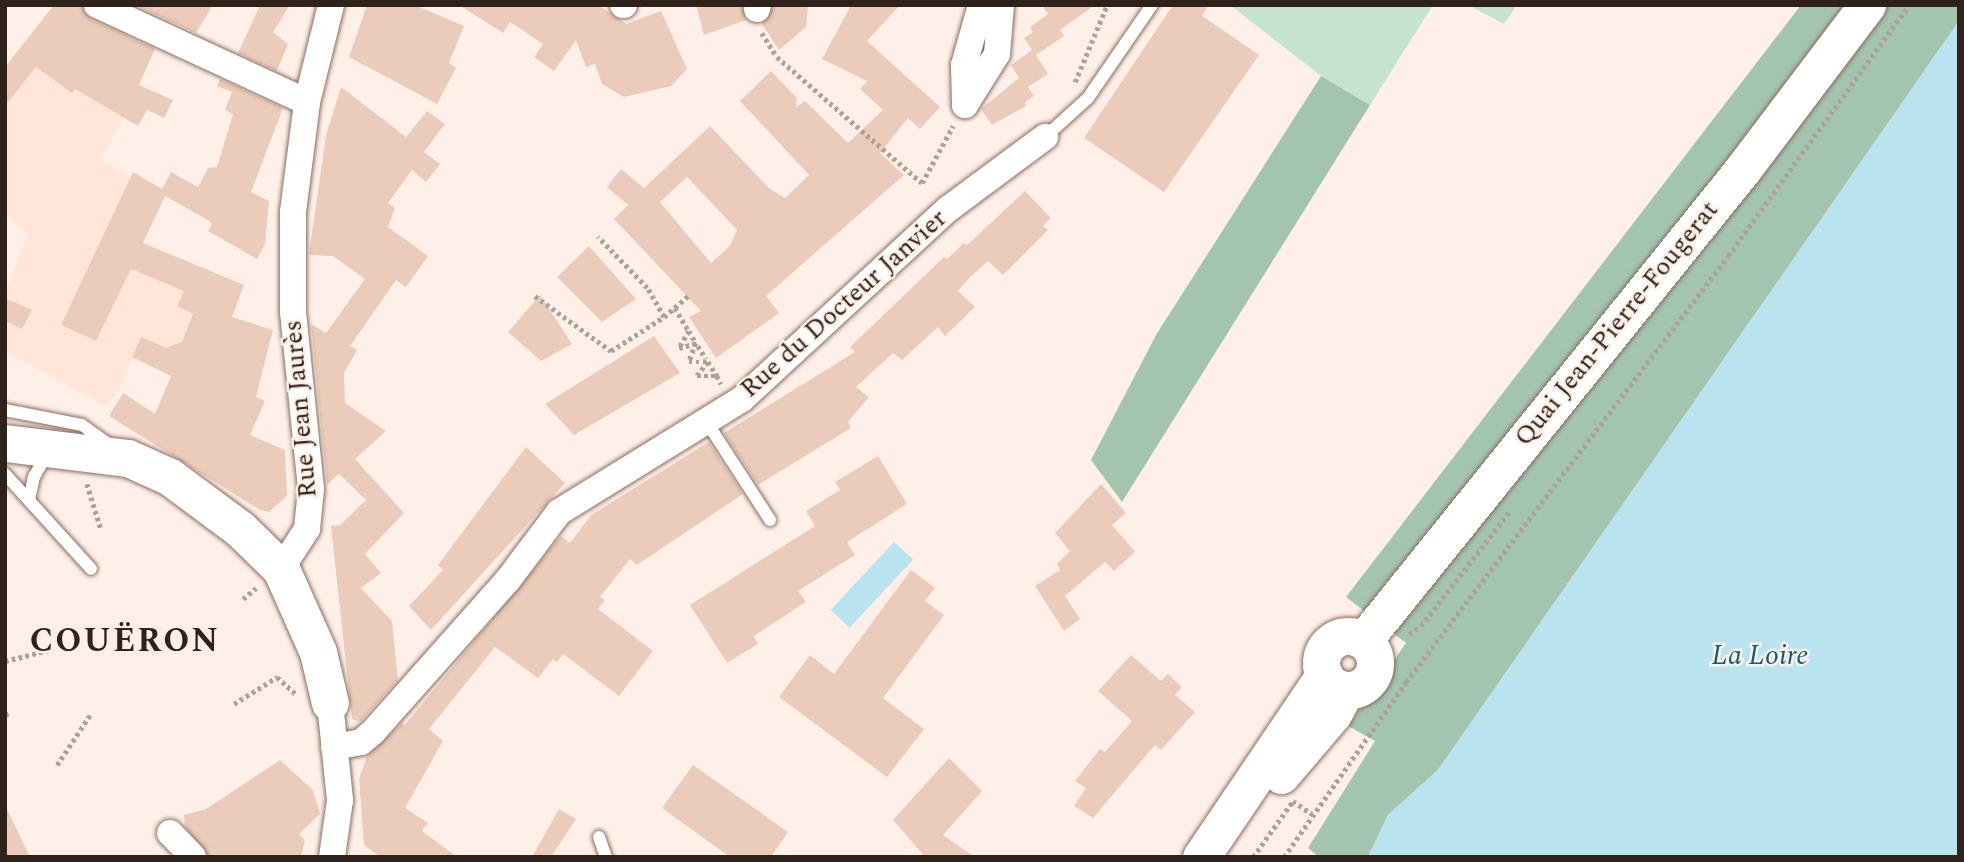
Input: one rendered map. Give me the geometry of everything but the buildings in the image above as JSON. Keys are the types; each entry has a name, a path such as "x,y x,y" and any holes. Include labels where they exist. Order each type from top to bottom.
{"main road":[{"name":"Quai Jean-Pierre-Fougerat","path":"1335,683 1364,685 1373,675 1374,656 1363,641 1743,169 1867,5"},
{"path":"5,443 128,458 170,477 240,529 281,569 318,652 312,699"},
{"name":"Quai Jean-Pierre-Fougerat","path":"1201,857 1335,683"},
{"name":"Quai Jean-Pierre-Fougerat","path":"1224,857 1300,750 1333,714 1335,683"}],"street":[{"path":"97,5 307,102"},
{"name":"Rue Jean Jaurès","path":"281,569 307,529 312,489 293,312 293,212 307,102 331,5"},
{"path":"965,105 964,65 981,5"},
{"path":"965,105 997,54 1001,5"},
{"name":"Rue du Docteur Janvier","path":"334,747 361,742 373,732 508,580 559,512 733,405 785,364 974,187 1045,137"},
{"path":"312,699 334,747 340,800 332,857"},
{"path":"170,833 193,857"}],"lane":[{"name":"Rue du Docteur Janvier","path":"1045,137 1067,120 1088,98 1152,5"},
{"path":"5,410 82,425 128,458"},
{"path":"706,420 770,520"},
{"path":"29,500 34,477 50,447"},
{"path":"5,474 90,569"},
{"path":"598,837 607,857"}],"path":[{"path":"1067,120 1065,114 1083,58 1107,5"},
{"path":"1283,857 1909,5"},
{"path":"757,7 758,25 777,57 922,183 965,105"},
{"path":"598,237 647,288 664,317"},
{"path":"535,296 611,351 664,317 688,296"},
{"path":"675,308 733,405"},
{"path":"689,331 679,348 697,344"},
{"path":"697,344 689,362 707,360"},
{"path":"707,360 697,376 717,376"},
{"path":"88,492 101,529"},
{"path":"5,661 50,650"},
{"path":"234,704 277,677 312,699"},
{"path":"57,765 90,715"},
{"path":"1253,857 1293,801 1312,814"}],"shaded area":[{"path":"54,5 66,5 126,32 119,41 114,112 124,118 100,160 140,182 143,243 220,275 183,381 132,358 120,389 104,406 5,351 5,326 13,304 5,292 27,235 5,213 5,67"}],"green space":[{"path":"1230,5 1433,5 1370,105 1321,76"},
{"path":"1468,5 1517,5 1504,24"},
{"path":"1801,5 1959,5 1959,21 1438,770 1388,815 1368,857 1319,857 1308,848 1375,741 1348,726 1406,643 1346,597"},
{"path":"1321,76 1370,105 1122,502 1091,460 1156,335"}],"water":[{"name":"La Loire","path":"1959,21 1959,857 1368,857 1388,815 1438,770"},
{"path":"894,542 913,560 850,628 831,610"}],"district":[{"name":"COUËRON","path":"125,642"}]}
